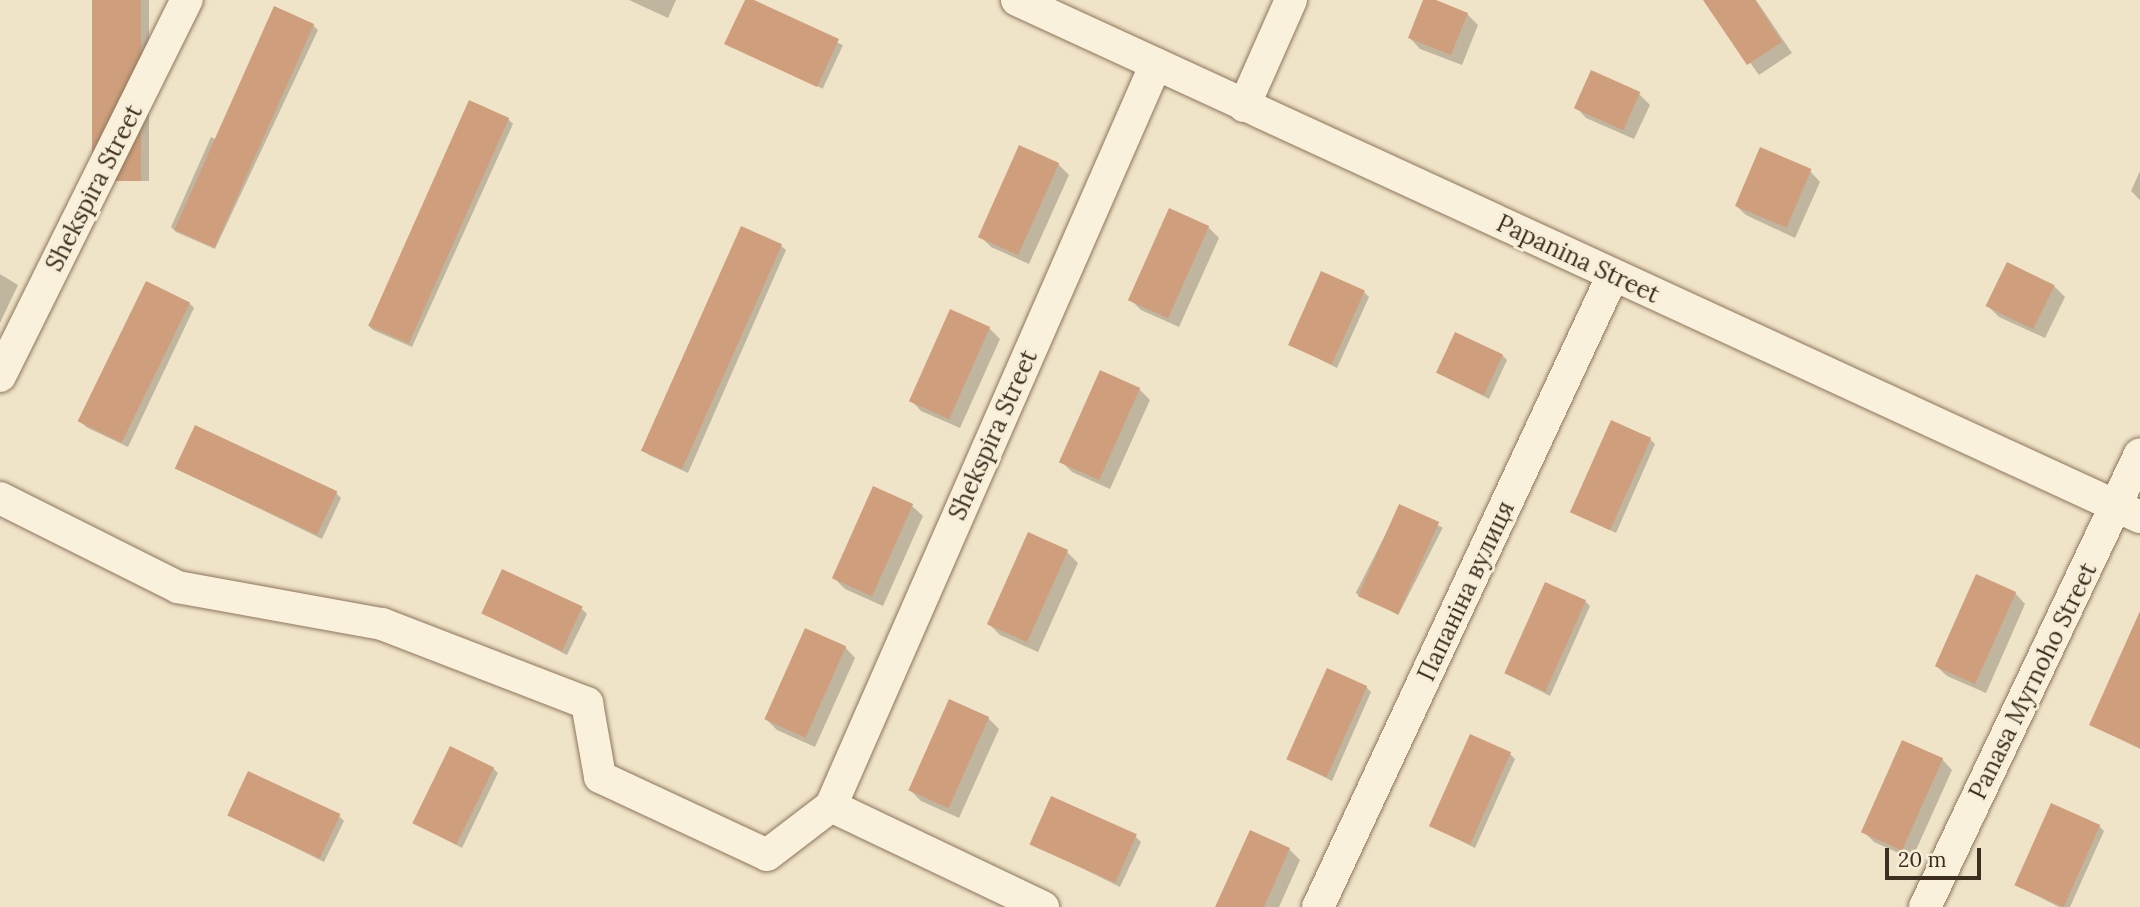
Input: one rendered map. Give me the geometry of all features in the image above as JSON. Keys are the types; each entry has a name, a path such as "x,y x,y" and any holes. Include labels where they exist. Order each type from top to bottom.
{"street":[{"name":"Shekspira Street","path":"0,376 187,0"},
{"name":"Papanina Street","path":"1017,0 2128,512"},
{"path":"1244,106 1291,0"},
{"name":"Shekspira Street","path":"831,806 1156,64"},
{"name":"Папаніна вулиця","path":"1318,907 1613,275"},
{"name":"Panasa Myrnoho Street","path":"1925,907 2128,512 2140,454"},
{"path":"0,498 178,587 382,624 587,703 600,777 766,855 831,806 1043,907"}],"building":[{"path":"92,0 141,0 141,181 92,181"},
{"path":"745,0 754,0 839,39 817,87 724,44"},
{"path":"1423,0 1436,0 1468,13 1451,55 1408,38"},
{"path":"1703,0 1755,0 1782,42 1747,65"},
{"path":"274,6 314,24 215,248 174,230"},
{"path":"1591,70 1640,92 1623,130 1574,108"},
{"path":"469,100 509,118 409,344 369,326"},
{"path":"1019,145 1059,163 1018,255 978,237"},
{"path":"1760,147 1812,169 1787,228 1735,206"},
{"path":"1169,208 1209,226 1168,318 1128,300"},
{"path":"741,226 782,244 682,469 641,451"},
{"path":"2007,262 2055,285 2033,329 1986,306"},
{"path":"1321,271 1365,291 1332,365 1288,345"},
{"path":"146,281 190,302 122,443 78,421"},
{"path":"950,309 990,327 949,419 909,401"},
{"path":"1455,332 1503,354 1484,395 1436,373"},
{"path":"1100,370 1140,388 1099,480 1059,462"},
{"path":"1611,420 1651,438 1610,530 1570,512"},
{"path":"195,425 337,491 317,535 175,469"},
{"path":"873,486 913,504 872,596 832,578"},
{"path":"1399,504 1439,522 1398,614 1358,596"},
{"path":"1028,532 1068,550 1027,642 987,624"},
{"path":"502,569 583,607 562,651 481,613"},
{"path":"1976,574 2016,592 1975,684 1935,666"},
{"path":"1545,582 1586,600 1545,692 1504,673"},
{"path":"2140,611 2140,748 2089,725"},
{"path":"805,628 846,646 805,738 764,719"},
{"path":"1327,668 1367,686 1327,777 1286,759"},
{"path":"949,699 989,717 949,808 908,790"},
{"path":"1470,734 1511,752 1470,845 1429,826"},
{"path":"1902,740 1943,758 1902,851 1861,832"},
{"path":"450,746 494,767 456,845 412,823"},
{"path":"248,771 340,814 320,859 227,815"},
{"path":"1051,796 1137,834 1115,883 1029,844"},
{"path":"2051,803 2100,825 2064,907 2014,885"},
{"path":"1250,830 1290,848 1264,907 1215,907"}]}
